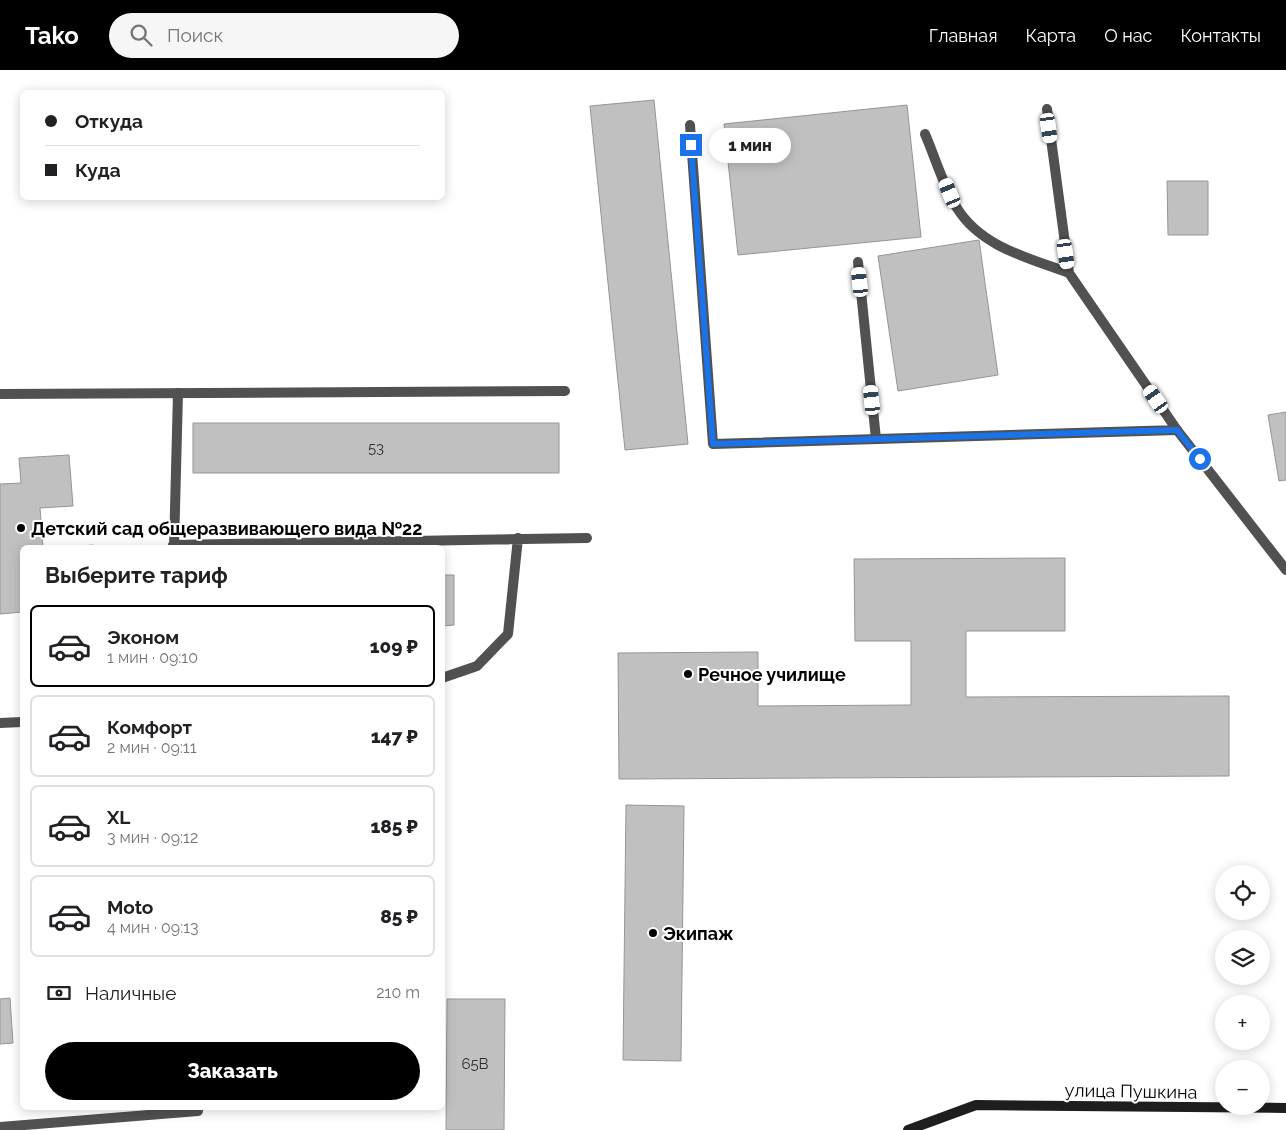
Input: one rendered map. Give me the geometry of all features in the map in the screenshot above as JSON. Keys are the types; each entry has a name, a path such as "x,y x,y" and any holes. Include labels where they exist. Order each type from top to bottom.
{"main road":[{"name":"улица Пушкина","path":"908,1130 976,1105 1286,1108"}],"street":[{"path":"1047,110 1069,273 1177,430 1286,570"},
{"path":"690,125 713,444 1177,430"},
{"path":"925,134 956,208 972,228 1003,248 1069,273"},
{"path":"858,262 876,439"},
{"path":"0,394 565,391"},
{"path":"173,545 178,393"},
{"path":"445,677 477,666 508,634 518,538"},
{"path":"216,545 587,538"},
{"path":"0,723 20,722"},
{"path":"0,1127 198,1111"}],"building":[{"path":"654,100 688,444 625,450 590,106"},
{"path":"907,105 921,237 738,255 724,124"},
{"path":"1167,181 1208,181 1208,235 1168,235"},
{"path":"979,240 998,375 898,391 878,256"},
{"path":"1286,412 1286,480 1279,481 1268,415"},
{"path":"193,423 559,423 559,473 193,473"},
{"name":"Детский сад общеразвивающего вида №22","path":"69,455 73,506 40,508 43,545 20,545 20,612 0,614 0,484 21,483 19,458"},
{"name":"Речное училище","path":"1065,558 1065,631 966,631 966,697 1229,696 1229,776 619,779 618,653 758,652 758,706 911,705 911,641 855,641 854,559"},
{"path":"445,575 454,575 454,625 445,626"},
{"name":"Экипаж","path":"626,805 684,806 681,1061 623,1060"},
{"path":"10,998 13,1043 0,1044 0,999"},
{"path":"447,999 505,999 504,1130 446,1130"}],"place":[{"name":"Детский сад общеразвивающего вида №22","path":"21,528"},
{"name":"Речное училище","path":"688,674"},
{"name":"Экипаж","path":"653,933"}],"route":[{"path":"691,145 713,444 1177,430 1200,459"}]}
